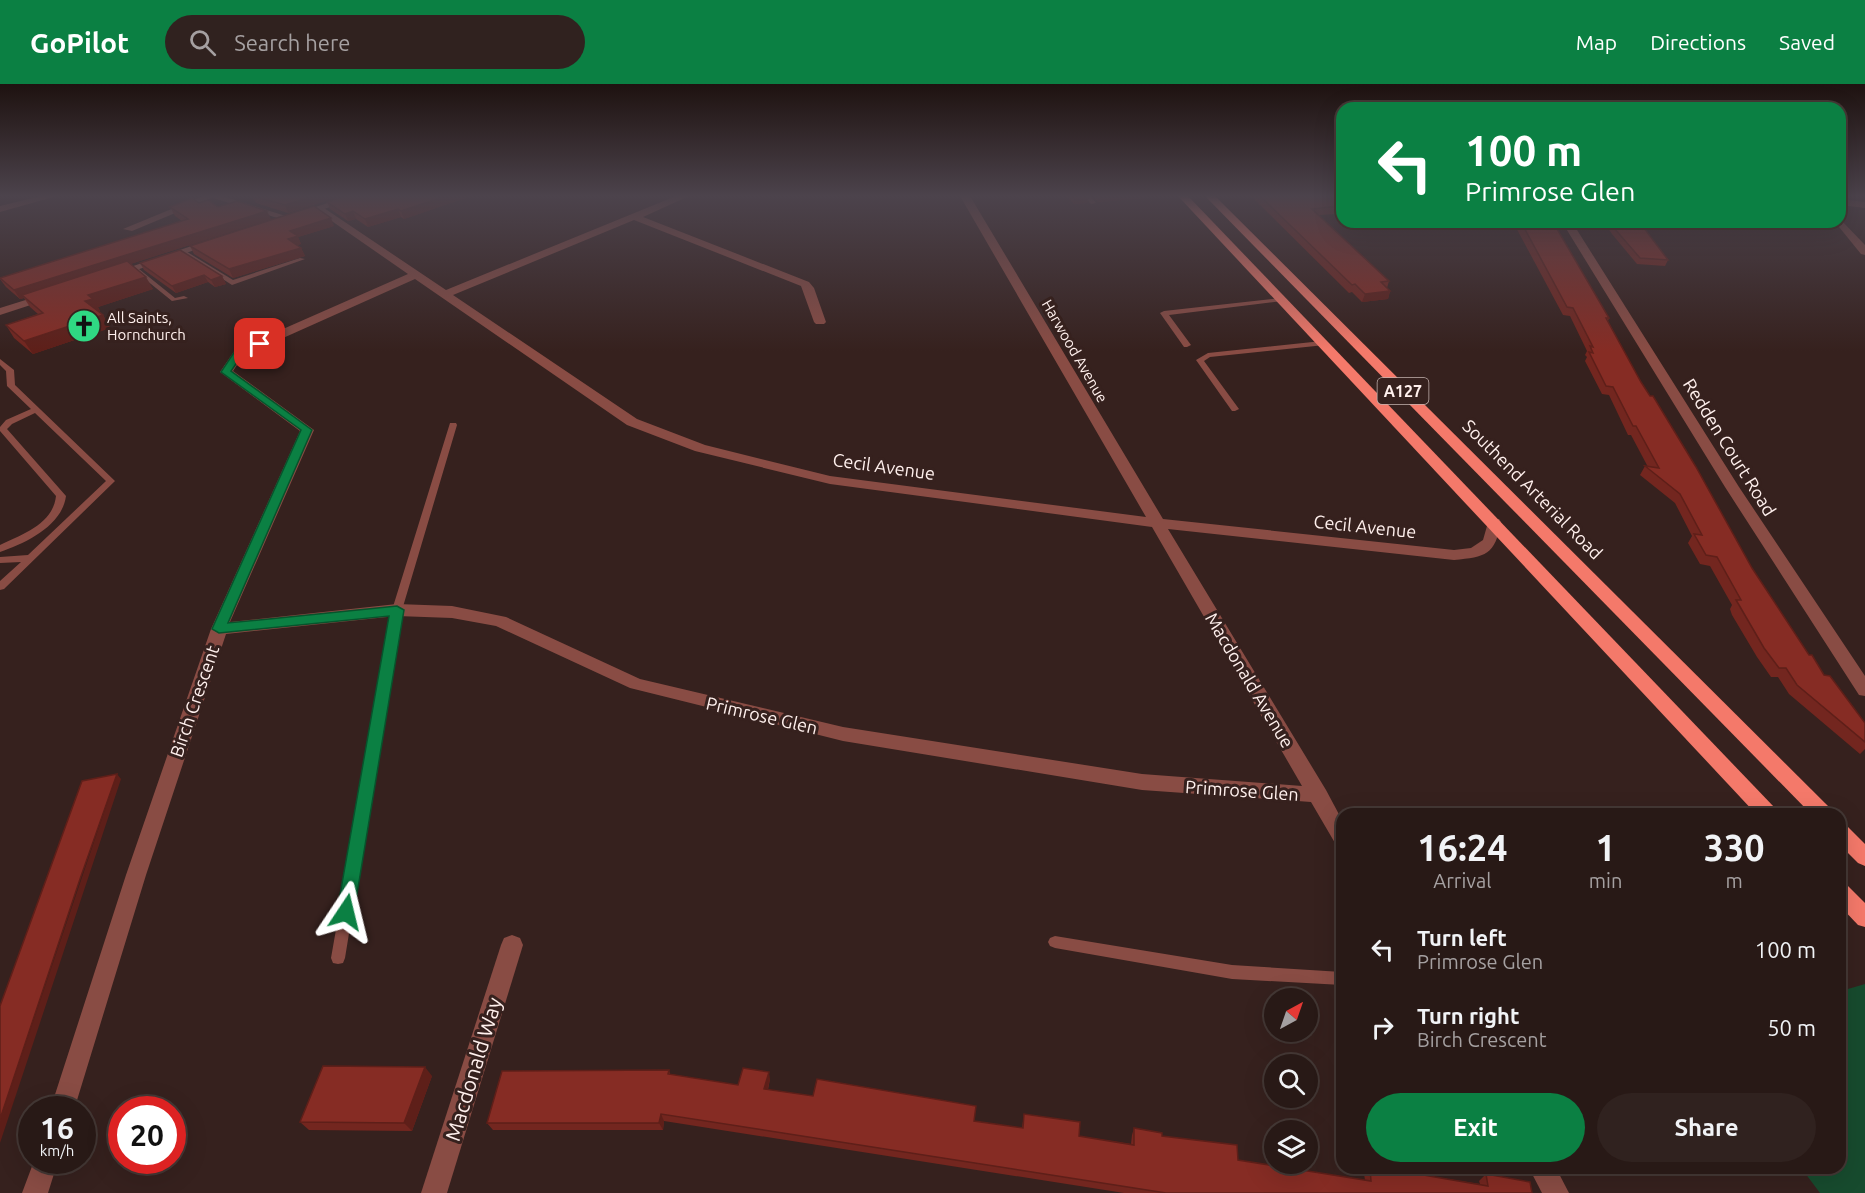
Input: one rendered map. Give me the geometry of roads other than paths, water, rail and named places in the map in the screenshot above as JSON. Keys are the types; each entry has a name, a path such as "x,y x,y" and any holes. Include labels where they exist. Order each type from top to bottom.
{"highway":[{"name":"A127","path":"1232,248 1494,522 1762,808"},
{"name":"Southend Arterial Road","path":"1261,248 1817,808"},
{"path":"1846,838 1865,857"},
{"path":"1846,897 1865,918"}],"street":[{"path":"106,277 197,248"},
{"name":"Cecil Avenue","path":"376,248 632,422 700,448 830,480 1157,523 1454,555 1475,553 1490,542 1494,522"},
{"path":"444,295 560,248"},
{"path":"713,248 805,284 809,288 820,322"},
{"name":"Harwood Avenue","path":"995,248 1157,523"},
{"name":"Redden Court Road","path":"1583,248 1732,487 1865,690"},
{"name":"Birch Crescent","path":"66,1096 136,874 219,629 307,430 226,372 239,353 415,275"},
{"path":"0,312 64,291"},
{"name":"Macdonald Avenue","path":"1157,523 1336,826"},
{"name":"Primrose Glen","path":"219,629 397,610 452,612 500,621 636,684 843,734 1142,782 1318,795"},
{"name":"Macdonald Way","path":"434,1193 512,945"},
{"path":"36,1193 42,1174"},
{"path":"1544,1174 1556,1193"}],"lane":[{"path":"184,252 232,283 302,259"},
{"path":"134,268 174,300 184,298"},
{"path":"1187,345 1164,313 1281,300"},
{"path":"1235,409 1200,360 1208,355 1322,343"},
{"path":"0,361 10,370 11,386 111,481 0,587"},
{"path":"0,549 36,530 56,516 62,507 61,496 3,429 9,422 35,410"},
{"path":"338,958 397,610 453,425"},
{"path":"0,560 31,558"},
{"path":"1055,942 1232,972 1336,979"}],"place":[{"name":"All Saints, Hornchurch","path":"84,326"}]}
